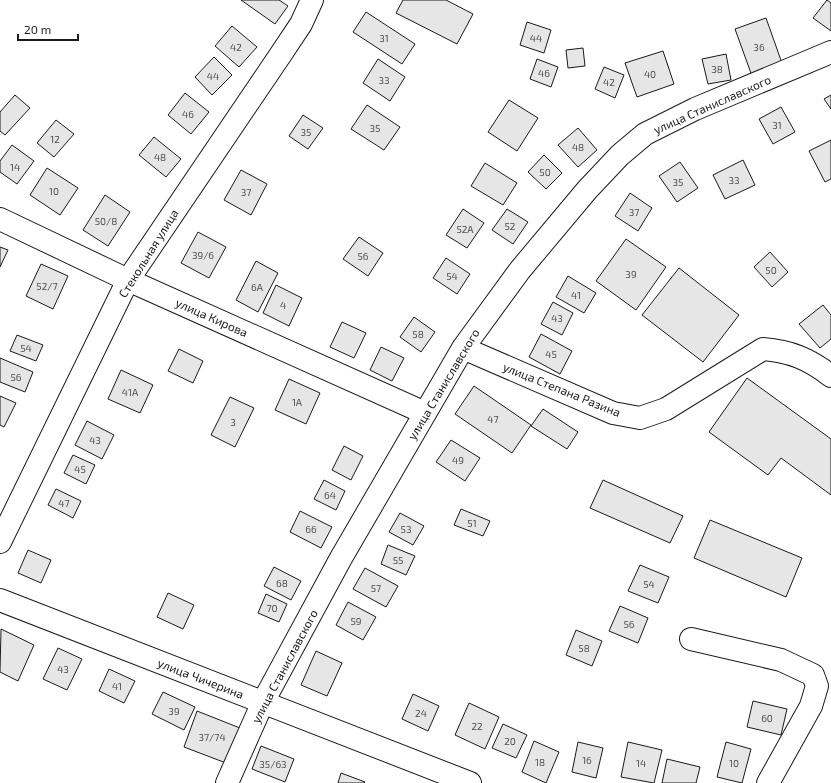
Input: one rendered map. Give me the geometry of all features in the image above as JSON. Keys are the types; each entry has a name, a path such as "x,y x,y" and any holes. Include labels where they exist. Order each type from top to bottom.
{"street":[{"name":"Стекольная улица","path":"0,542 128,280 301,24 312,0"},
{"name":"улица Станиславского","path":"227,783 263,702 341,558 463,348 520,270 587,190 620,155 645,134 695,109 831,52"},
{"name":"улица Кирова","path":"0,219 128,280 425,413"},
{"name":"улица Степана Разина","path":"463,348 613,413 640,418 666,409 763,349 779,350 813,362 831,376"},
{"name":"улица Чичерина","path":"0,600 470,783"},
{"path":"691,639 781,660 813,675 817,686 811,706 768,783"}],"building":[{"path":"241,0 279,0 288,6 275,24"},
{"path":"403,0 446,0 473,14 457,44 396,13"},
{"path":"827,0 831,3 831,31 813,18"},
{"path":"366,12 415,44 402,64 353,32"},
{"path":"766,18 783,66 752,76 735,29"},
{"path":"527,22 551,30 544,53 520,45"},
{"path":"232,26 257,47 239,67 215,46"},
{"path":"583,48 585,66 568,68 566,50"},
{"path":"663,51 674,84 637,97 625,63"},
{"path":"726,54 731,80 708,84 702,59"},
{"path":"214,57 232,75 212,95 195,77"},
{"path":"378,59 405,77 390,101 363,83"},
{"path":"537,59 558,67 551,87 530,79"},
{"path":"604,67 624,75 615,98 595,89"},
{"path":"185,93 209,112 191,134 168,115"},
{"path":"15,95 30,108 5,135 0,131 0,112"},
{"path":"831,95 831,109 824,99"},
{"path":"509,100 538,118 517,151 488,132"},
{"path":"367,105 400,127 384,150 351,129"},
{"path":"781,107 795,132 773,144 759,119"},
{"path":"303,115 323,128 308,149 289,136"},
{"path":"56,120 74,134 54,157 37,143"},
{"path":"578,128 597,150 578,167 558,145"},
{"path":"154,137 181,159 166,177 139,155"},
{"path":"831,140 831,179 825,182 809,151"},
{"path":"12,145 34,161 17,184 0,172 0,161"},
{"path":"544,155 562,173 546,189 528,172"},
{"path":"743,160 755,185 725,199 713,175"},
{"path":"680,162 698,188 677,202 659,176"},
{"path":"485,163 517,183 503,205 471,186"},
{"path":"47,168 78,188 60,215 30,195"},
{"path":"241,170 267,184 251,215 224,200"},
{"path":"630,193 652,208 638,231 615,216"},
{"path":"105,195 130,212 108,246 83,230"},
{"path":"463,209 484,223 467,248 446,235"},
{"path":"507,209 528,222 513,244 492,230"},
{"path":"198,232 226,247 209,278 181,263"},
{"path":"359,237 383,253 368,276 343,259"},
{"path":"626,239 666,267 636,310 596,281"},
{"path":"0,247 8,250 0,267"},
{"path":"770,252 788,272 772,287 754,267"},
{"path":"446,258 470,274 457,294 433,278"},
{"path":"256,261 278,273 258,312 236,300"},
{"path":"41,264 68,276 53,309 26,296"},
{"path":"679,268 739,315 703,362 642,315"},
{"path":"568,276 596,293 584,313 556,297"},
{"path":"276,285 302,298 289,326 263,313"},
{"path":"553,302 573,313 562,335 541,324"},
{"path":"823,305 831,315 831,339 820,348 799,324"},
{"path":"414,317 435,332 421,352 400,337"},
{"path":"342,322 366,333 354,358 330,347"},
{"path":"541,334 572,351 560,374 529,357"},
{"path":"17,335 43,345 36,361 10,351"},
{"path":"381,347 404,358 392,381 370,370"},
{"path":"179,349 203,361 193,383 168,371"},
{"path":"0,358 33,372 25,392 0,382"},
{"path":"121,370 153,385 140,413 108,399"},
{"path":"747,378 831,439 831,495 781,458 768,475 709,432"},
{"path":"289,379 320,393 306,424 275,410"},
{"path":"474,386 531,425 512,453 455,414"},
{"path":"0,396 16,403 4,427 0,425"},
{"path":"230,397 254,408 235,447 211,435"},
{"path":"543,409 578,432 567,449 531,426"},
{"path":"87,421 114,435 102,459 75,445"},
{"path":"451,440 480,458 465,481 436,462"},
{"path":"344,446 363,456 351,480 332,470"},
{"path":"73,455 95,465 86,484 64,473"},
{"path":"324,480 345,491 336,510 314,499"},
{"path":"603,480 683,516 670,543 590,508"},
{"path":"56,489 81,501 73,518 48,505"},
{"path":"461,509 490,521 483,536 454,525"},
{"path":"300,511 332,527 321,548 290,532"},
{"path":"400,513 424,526 413,545 389,532"},
{"path":"710,520 802,558 786,597 694,558"},
{"path":"388,545 415,556 406,575 381,564"},
{"path":"28,550 51,560 41,583 18,573"},
{"path":"640,565 669,577 658,603 628,591"},
{"path":"274,567 301,581 291,600 264,586"},
{"path":"365,568 398,586 386,607 353,589"},
{"path":"168,593 194,605 183,629 157,617"},
{"path":"266,594 287,604 279,622 258,613"},
{"path":"348,602 376,617 363,640 336,625"},
{"path":"620,606 648,618 638,643 609,631"},
{"path":"1,629 34,645 18,681 0,672"},
{"path":"576,630 602,641 592,666 566,655"},
{"path":"58,648 82,659 67,690 43,679"},
{"path":"316,651 342,663 327,696 301,685"},
{"path":"109,669 135,681 124,703 99,691"},
{"path":"163,692 195,707 184,730 152,714"},
{"path":"413,694 439,706 428,731 402,719"},
{"path":"753,701 787,709 781,735 747,727"},
{"path":"469,703 499,717 485,749 455,735"},
{"path":"197,711 240,728 226,763 184,747"},
{"path":"503,724 527,735 516,758 492,748"},
{"path":"534,741 559,752 546,783 522,772"},
{"path":"578,742 603,748 596,778 572,772"},
{"path":"628,742 662,750 654,783 621,777"},
{"path":"726,742 751,749 742,783 717,777"},
{"path":"261,746 294,759 285,782 252,769"},
{"path":"667,759 700,767 696,783 662,783"},
{"path":"341,773 365,782 338,783"}]}
